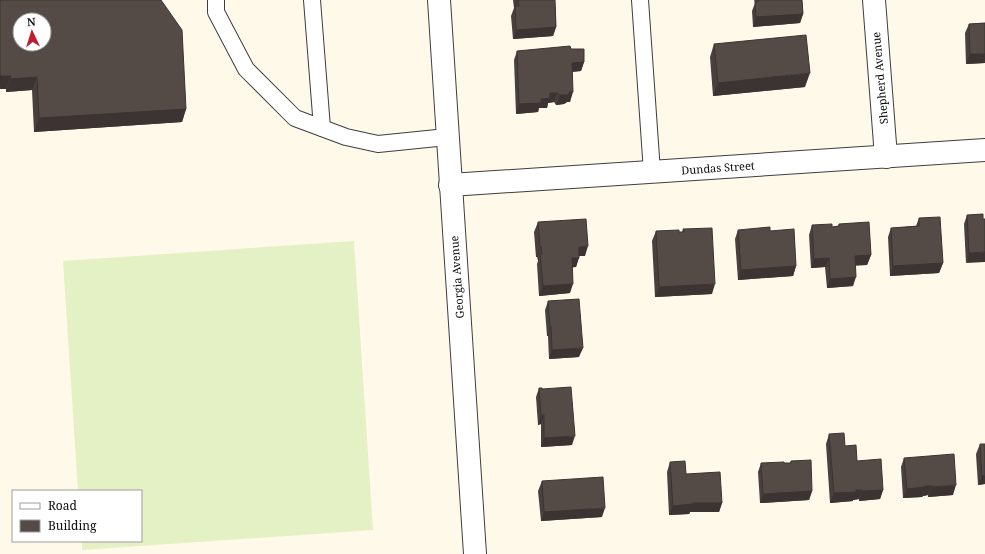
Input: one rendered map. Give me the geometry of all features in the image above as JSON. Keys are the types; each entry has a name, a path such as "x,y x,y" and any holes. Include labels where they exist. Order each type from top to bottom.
{"street":[{"name":"Georgia Avenue","path":"438,0 475,554"},
{"name":"Shepherd Avenue","path":"874,0 886,157"},
{"name":"Dundas Street","path":"450,185 985,150"}],"lane":[{"path":"216,0 216,12 246,69 294,118 346,137 378,144 447,137"},
{"path":"312,0 322,128"},
{"path":"640,0 652,172"}],"green space":[{"path":"354,241 373,530 82,550 82,542 142,542 142,490 78,490 63,261"}],"building":[{"path":"0,0 161,0 182,30 186,109 39,118 37,77 10,79 11,76 0,76"},
{"path":"518,0 555,0 556,27 516,30 515,6 519,6"},
{"path":"758,0 802,0 803,14 756,17 755,2 758,2"},
{"path":"985,23 985,54 970,54 969,24"},
{"path":"806,35 810,73 718,83 714,44"},
{"path":"570,46 571,49 584,49 584,62 572,63 573,92 570,92 568,95 550,93 550,98 541,99 541,103 519,104 517,51"},
{"path":"983,214 983,219 985,219 985,252 969,253 967,215"},
{"path":"940,217 943,263 893,266 891,228 919,226 919,218"},
{"path":"586,219 588,246 579,247 579,258 572,258 573,284 543,286 540,254 542,254 538,222"},
{"path":"869,222 871,255 855,256 856,277 830,279 829,258 814,259 812,225 832,224 832,227 839,226 839,224"},
{"path":"770,227 770,231 794,229 796,266 741,270 738,230"},
{"path":"712,228 715,284 659,287 656,231 679,230 679,232 684,232 683,229"},
{"path":"579,299 583,348 552,350 548,301"},
{"path":"571,387 575,436 544,438 544,415 541,415 539,388"},
{"path":"844,433 845,446 856,445 857,461 881,459 883,490 856,490 856,492 834,493 829,434"},
{"path":"980,444 985,444 985,475 982,476"},
{"path":"954,454 956,485 932,487 925,486 907,489 904,458"},
{"path":"811,460 812,491 763,494 761,463 791,463 791,461"},
{"path":"685,461 686,474 720,472 722,503 693,503 673,506 670,462"},
{"path":"603,477 605,508 544,512 542,481"}]}
